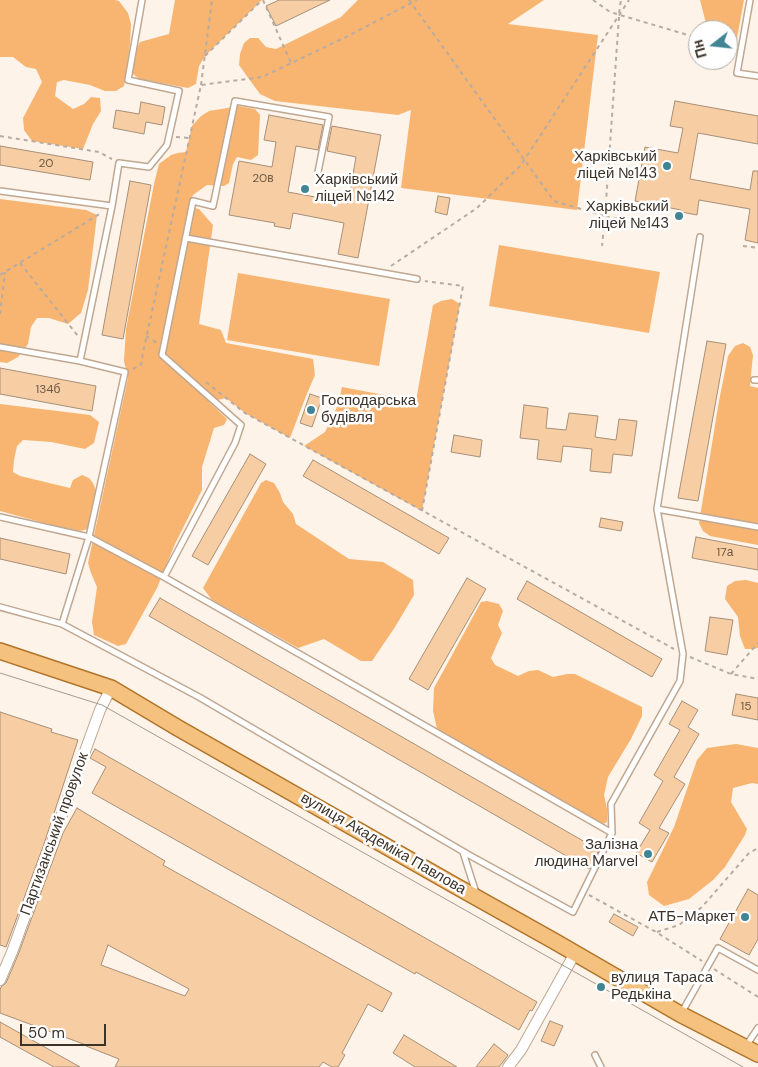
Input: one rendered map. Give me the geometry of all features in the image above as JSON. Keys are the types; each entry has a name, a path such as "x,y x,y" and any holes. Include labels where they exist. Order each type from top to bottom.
{"main road":[{"name":"вулиця Академіка Павлова","path":"0,651 110,688 680,1014 751,1051"}],"street":[{"name":"Партизанський провулок","path":"0,980 12,952 100,710 110,688"},
{"path":"508,1067 521,1050 575,953"}],"lane":[{"path":"80,361 119,163 148,167 167,145 178,91 128,80 142,0"},
{"path":"750,0 737,73 758,76"},
{"path":"164,577 235,443 241,425 162,355 193,201 213,206 235,101 329,117 318,172"},
{"path":"0,191 112,206"},
{"path":"0,606 62,624 199,697 463,852 573,912 612,833 611,804 680,680 683,654 657,509 700,237"},
{"path":"186,238 417,280"},
{"path":"0,347 80,361 125,372 89,538 62,624"},
{"path":"657,509 758,527"},
{"path":"0,517 89,538 164,577 612,833"},
{"path":"463,852 478,898"},
{"path":"680,1014 718,948 758,970"},
{"path":"751,1051 758,1028"},
{"path":"595,1055 601,1067"}],"path":[{"path":"141,365 201,85 212,0"},
{"path":"205,56 262,0 291,64"},
{"path":"409,0 554,201 623,220"},
{"path":"201,85 262,77 346,37 417,0"},
{"path":"593,0 610,12 688,35"},
{"path":"602,246 621,0"},
{"path":"380,273 477,208 521,165 629,0"},
{"path":"0,136 99,152 119,163"},
{"path":"169,136 189,138"},
{"path":"0,275 112,206"},
{"path":"743,246 758,248"},
{"path":"20,263 84,343"},
{"path":"0,314 5,272"},
{"path":"417,280 463,286 422,511"},
{"path":"146,336 163,347"},
{"path":"205,381 245,413 683,654 731,674 758,680"},
{"path":"731,674 758,643"},
{"path":"656,932 679,925 702,907 748,853 758,848"},
{"path":"583,891 656,932 758,997"}],"shaded area":[{"path":"0,0 115,0 119,1 128,13 131,24 130,44 124,86 116,91 105,91 90,85 64,80 57,82 55,96 73,109 84,104 91,97 100,98 101,111 93,124 83,149 32,141 24,130 23,118 42,82 36,69 26,67 13,57 0,57"},
{"path":"175,0 262,0 205,56 199,66 196,84 188,88 139,79 132,73 140,42 169,34"},
{"path":"358,0 544,0 508,24 598,35 577,210 401,188 411,110 398,115 275,101 260,94 239,65 244,43 250,38 258,38 266,47 276,49 341,17"},
{"path":"700,0 744,0 738,33 738,20 705,20"},
{"path":"239,106 255,109 260,115 258,155 251,160 237,157 233,164 229,183 224,186 207,185 193,195 188,207 199,209 213,225 199,324 221,330 226,343 313,359 315,375 290,438 245,413 226,398 209,402 227,419 224,425 214,428 202,467 202,490 175,544 157,588 126,644 118,646 94,635 92,622 97,587 88,563 128,378 124,361 126,329 154,184 159,164 171,155 186,152 192,126 201,116 209,111"},
{"path":"0,199 86,210 97,215 88,290 81,313 68,324 49,318 37,318 31,327 28,344 18,357 7,363 0,362"},
{"path":"499,245 660,272 649,333 489,306"},
{"path":"238,273 390,299 379,366 227,340"},
{"path":"452,299 460,304 422,511 304,446 325,432 338,405 342,387 416,401 433,305"},
{"path":"743,343 750,347 753,355 750,386 758,388 758,545 710,536 703,531 699,523 728,356 735,346"},
{"path":"0,404 90,415 99,422 94,443 85,449 51,442 23,440 17,446 14,460 13,472 20,476 70,488 73,480 82,475 89,478 96,491 88,529 80,531 55,526 0,511"},
{"path":"266,480 274,483 283,502 293,514 296,524 349,559 383,562 413,580 414,595 372,661 361,661 324,639 298,648 212,600 203,588 261,483"},
{"path":"746,580 758,583 758,648 753,649 745,649 740,636 738,617 725,599 727,586 735,581"},
{"path":"487,601 499,604 503,611 498,625 502,633 491,658 495,665 518,676 529,671 538,670 553,677 575,674 642,707 642,716 631,739 608,777 604,795 607,822 603,824 437,729 433,711 434,688 481,602"},
{"path":"736,744 758,748 758,784 752,783 733,788 731,802 747,829 745,835 725,867 713,880 689,899 664,906 649,895 647,882 674,827 697,760 707,748"}],"building":[{"path":"279,0 330,0 276,26 266,6"},
{"name":"Харківський ліцей №143","path":"675,101 758,116 758,144 698,133 690,179 750,190 753,171 758,171 758,243 745,240 750,209 699,200 697,215 635,201 645,147 678,153 683,128 670,126"},
{"path":"141,102 165,107 162,125 146,122 144,134 113,128 116,110 139,114"},
{"path":"269,115 323,125 318,150 296,146 288,192 348,203 356,157 327,151 332,126 381,135 358,258 338,254 344,223 293,213 290,229 274,226 275,223 229,215 239,161 272,167 276,142 264,140"},
{"path":"0,146 93,162 90,180 0,165"},
{"path":"130,181 151,185 123,339 102,335"},
{"path":"438,196 450,198 447,215 435,212"},
{"path":"707,341 726,344 698,501 678,498"},
{"path":"0,368 96,386 92,411 0,394"},
{"name":"Господарська будівля","path":"310,394 322,398 312,427 300,423"},
{"path":"524,405 548,408 546,428 566,430 569,413 598,416 595,437 616,440 619,419 637,421 632,456 613,454 611,473 590,471 592,449 563,446 561,462 537,459 539,440 520,438"},
{"path":"454,435 482,440 480,457 451,452"},
{"path":"250,454 266,464 208,565 192,556"},
{"path":"313,460 449,538 439,554 303,476"},
{"path":"601,518 623,522 621,531 599,527"},
{"path":"696,537 758,549 758,570 692,558"},
{"path":"0,538 70,554 66,574 0,559"},
{"path":"467,578 486,589 428,690 409,679"},
{"path":"527,581 662,659 652,677 517,599"},
{"path":"160,598 599,850 589,869 149,616"},
{"path":"710,617 733,620 727,655 705,651"},
{"path":"736,694 758,698 758,720 732,715"},
{"path":"682,701 698,710 688,727 699,734 674,777 685,784 659,828 669,833 652,862 636,853 650,830 639,823 663,781 654,775 680,730 669,724"},
{"path":"0,712 52,729 51,732 78,740 44,844 6,947 0,945"},
{"path":"95,749 537,1002 532,1011 530,1010 519,1030 416,972 415,974 92,793 106,767 90,758"},
{"path":"77,808 165,861 163,865 392,993 382,1012 368,1004 342,1053 345,1055 338,1067 332,1067 323,1062 319,1067 115,1067 119,1059 0,1013 1,987 6,983 18,955 63,833","holes":["108,945 189,989 185,996 101,965"]},
{"name":"АТБ-Маркет","path":"748,889 758,895 758,939 749,955 720,939"},
{"path":"614,914 638,927 633,936 609,922"},
{"path":"550,1021 563,1026 554,1046 541,1041"},
{"path":"0,1022 80,1067 54,1067 0,1037"},
{"path":"404,1035 457,1067 415,1067 393,1053"},
{"path":"494,1044 508,1055 499,1067 476,1067"}],"tram line":[{"path":"0,673 102,705 743,1067"}],"place":[{"name":"Харківський ліцей №143","path":"667,166"},
{"name":"Харківський ліцей №142","path":"305,189"},
{"name":"Харківьский ліцей №143","path":"679,216"},
{"name":"Господарська будівля","path":"311,410"},
{"name":"Залізна людина Marvel","path":"648,854"},
{"name":"АТБ-Маркет","path":"745,917"},
{"name":"вулиця Тараса Редькіна","path":"601,987"}]}
